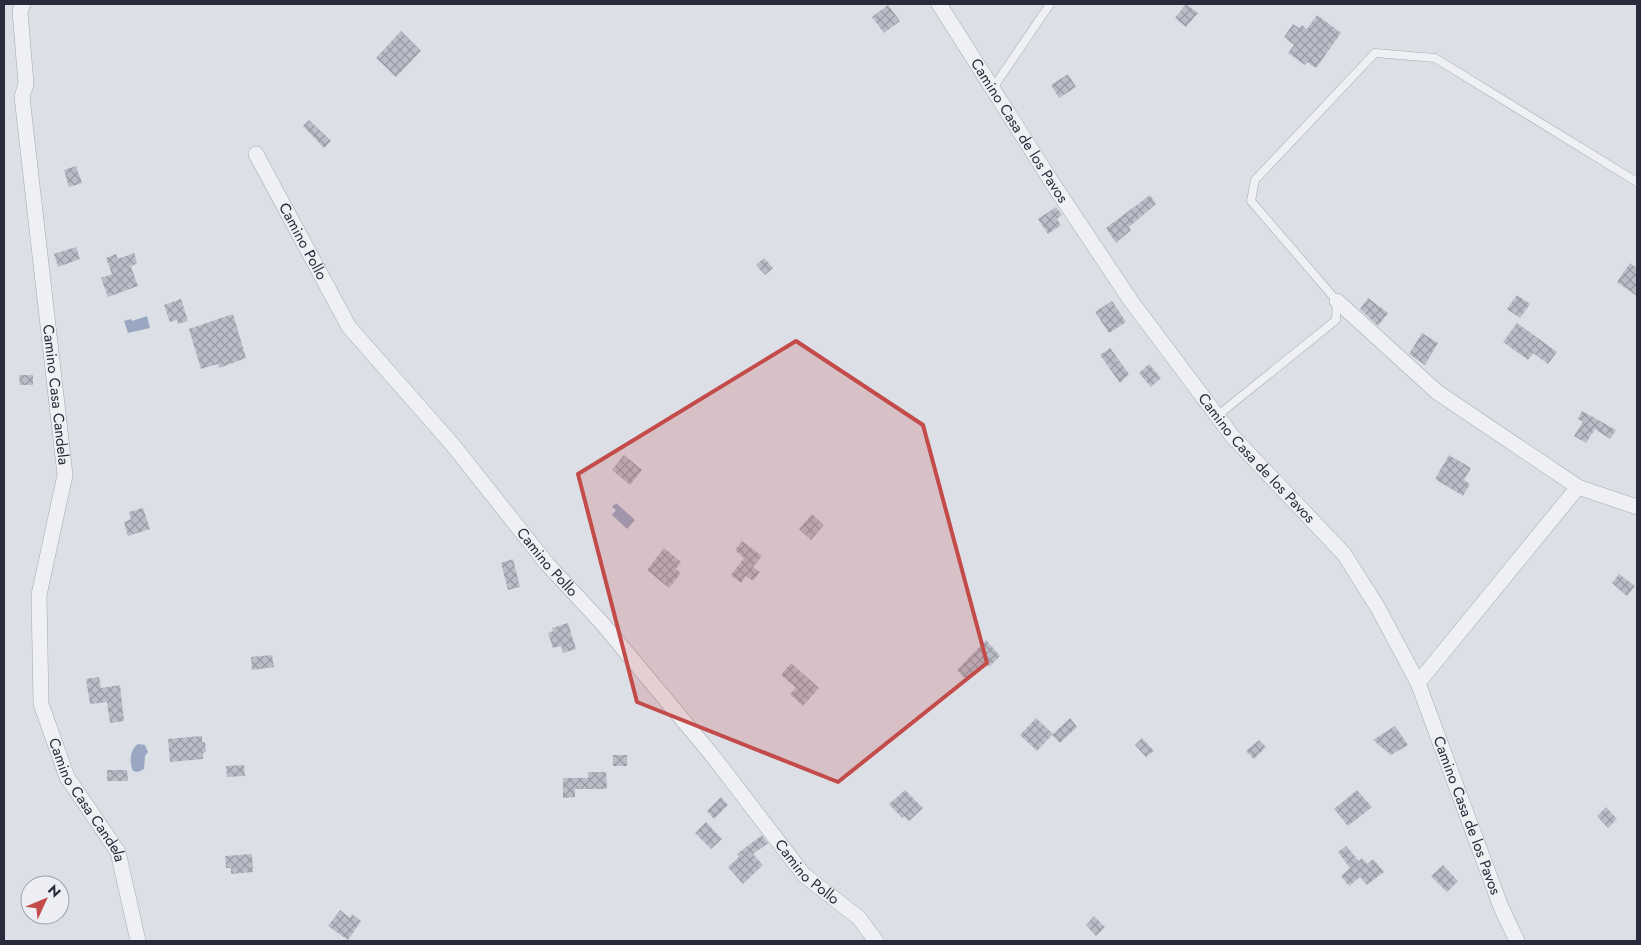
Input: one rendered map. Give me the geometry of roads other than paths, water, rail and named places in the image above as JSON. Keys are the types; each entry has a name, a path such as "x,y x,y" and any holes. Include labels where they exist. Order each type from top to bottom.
{"street":[{"name":"Camino Casa Candela","path":"23,4 20,11 26,84 22,97 65,475 39,595 40,704 67,778 118,852 138,941"},
{"name":"Camino Casa de los Pavos","path":"939,4 1053,184 1131,301 1233,437 1344,554 1378,608 1418,683 1501,907 1517,941"},
{"name":"Camino Pollo","path":"256,154 349,327 452,444 548,565 607,629 712,755 804,875 859,918 876,941"},
{"path":"1337,301 1437,392 1578,487 1637,507"},
{"path":"1418,683 1578,487"}],"lane":[{"path":"993,88 1050,4"},
{"path":"1217,416 1336,320 1337,301 1251,201 1255,180 1375,53 1435,58 1637,182"}],"water":[{"path":"147,316 150,328 128,333 124,321 131,319 132,321"},
{"path":"616,503 635,520 627,529 612,515 616,510 612,507"},
{"path":"138,744 145,745 148,752 145,756 144,769 138,772 133,771 131,760 133,749"}]}
